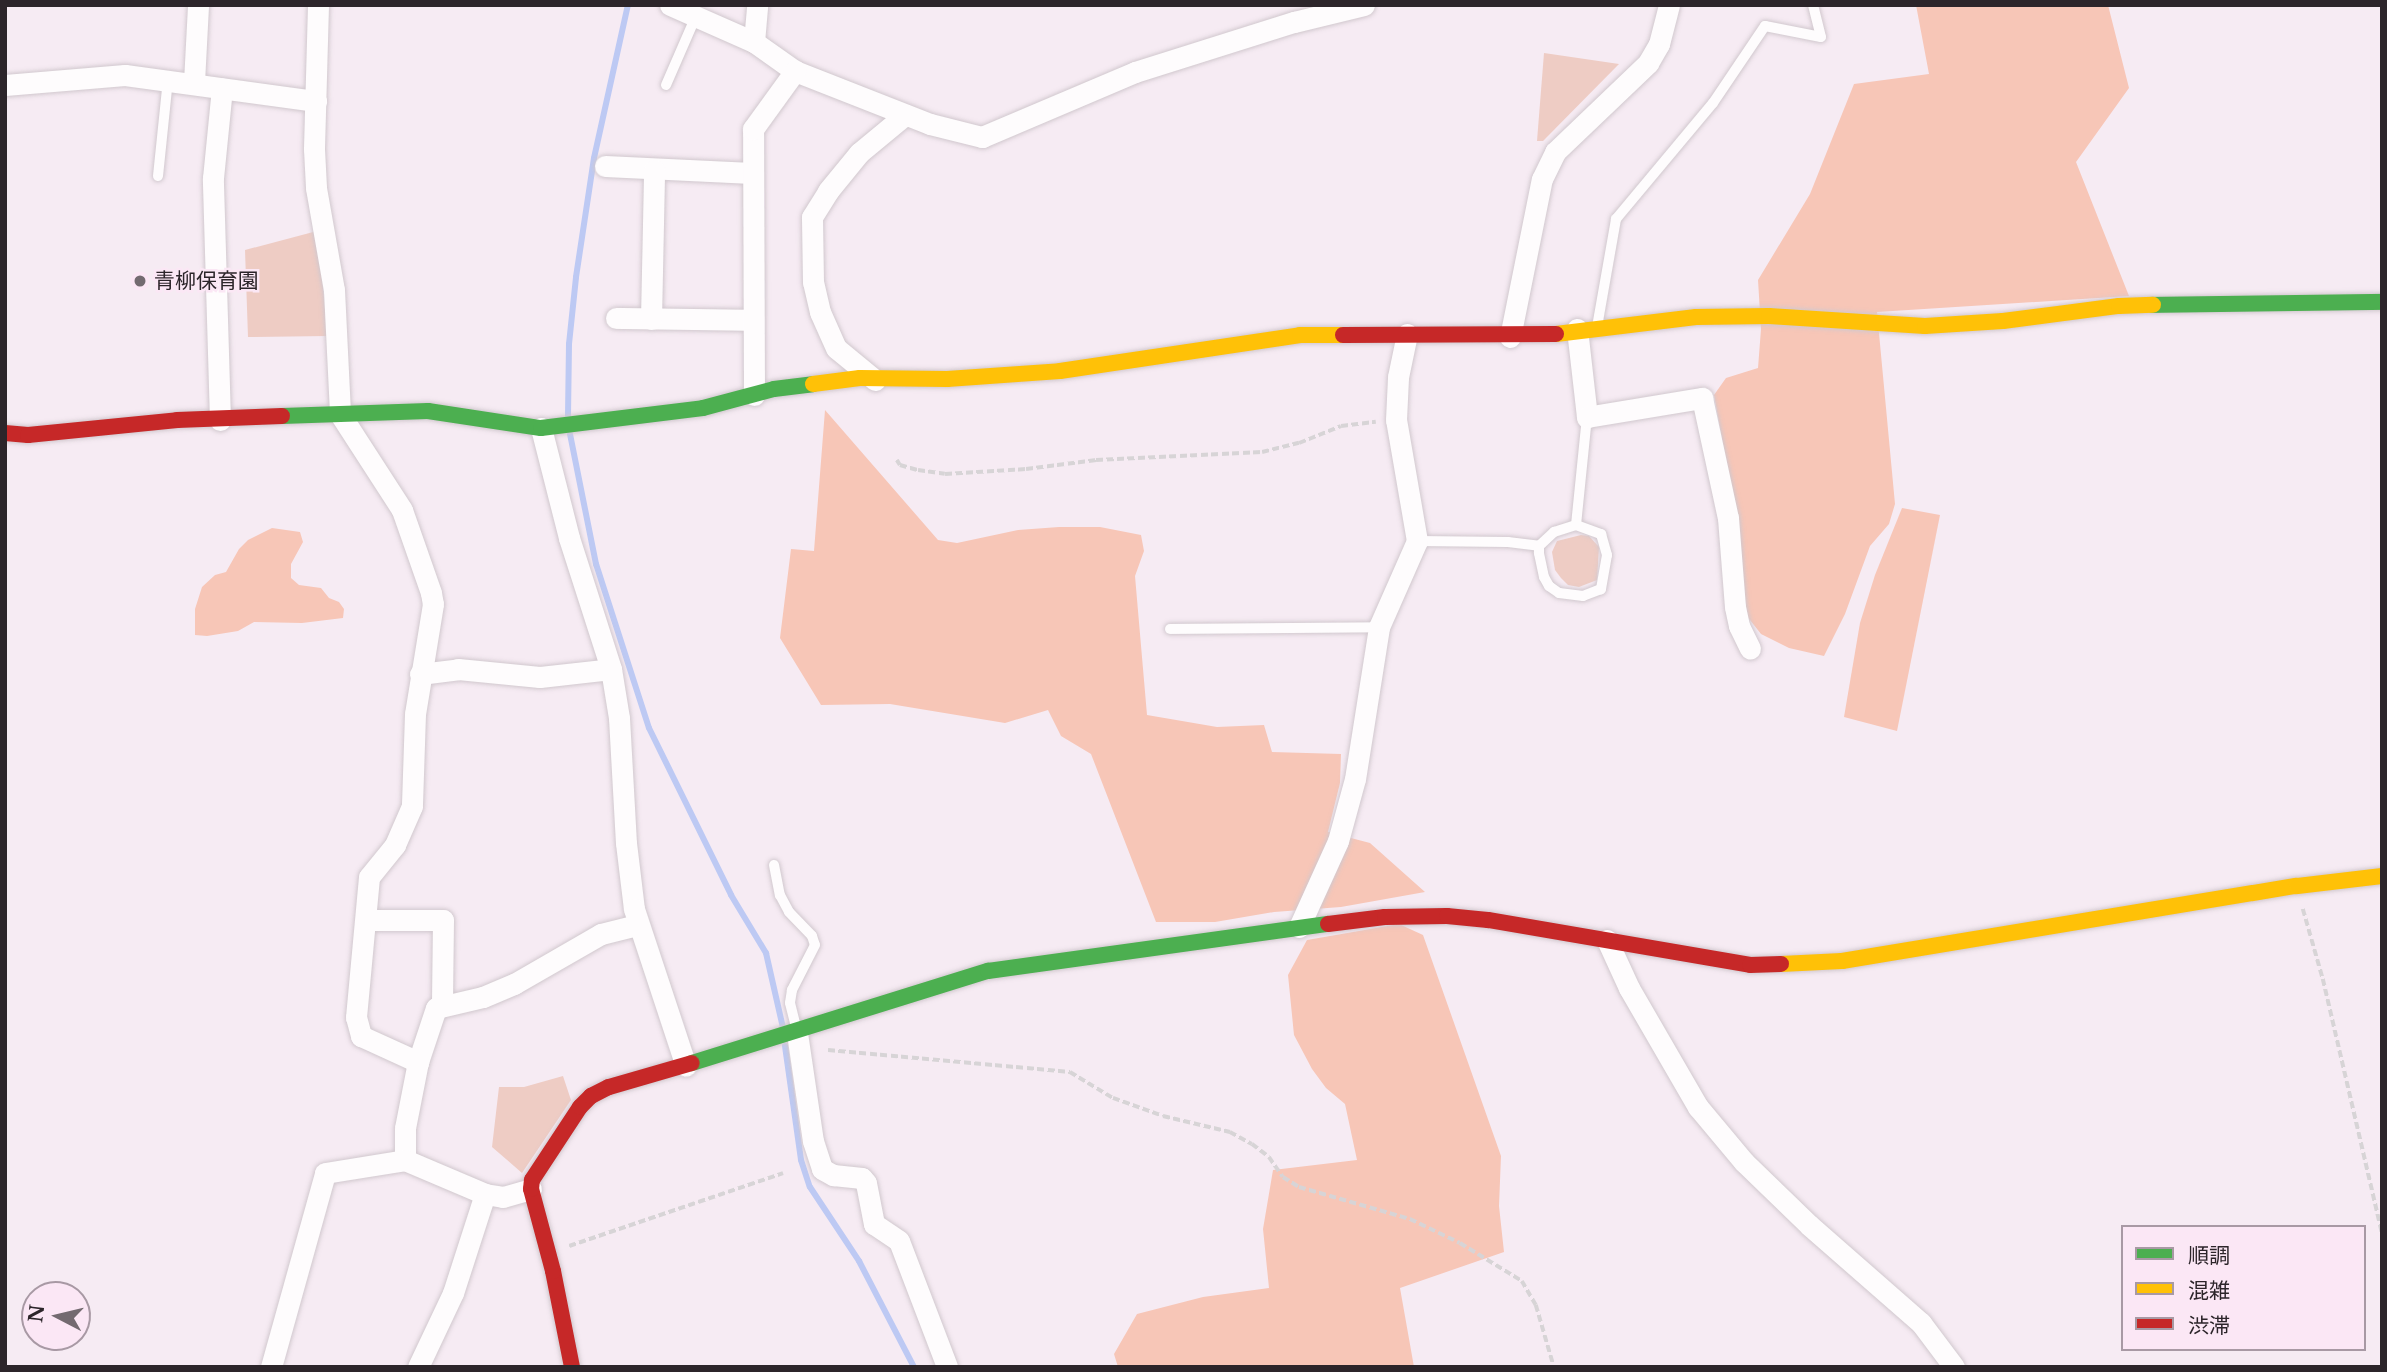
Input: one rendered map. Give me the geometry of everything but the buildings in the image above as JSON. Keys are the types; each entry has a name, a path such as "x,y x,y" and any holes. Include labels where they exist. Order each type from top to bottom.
{"street":[{"path":"194,82 198,5"},
{"path":"318,5 316,188 334,290 340,414 402,510 431,593 432,614 415,714 412,806 395,845 369,877 356,1017 360,1036 418,1062"},
{"path":"670,5 754,42 795,71 905,115 961,134 991,135 1135,72 1294,22 1364,5"},
{"path":"754,42 758,5"},
{"path":"1510,337 1542,179 1555,152 1648,63 1659,44 1669,5"},
{"path":"754,395 753,129 795,71"},
{"path":"5,85 125,75 194,82 316,101"},
{"path":"220,420 213,178 222,88"},
{"path":"875,380 836,348 820,312 813,282 812,217 828,191 859,153 905,115"},
{"path":"604,166 752,173"},
{"path":"651,319 654,170"},
{"path":"5,433 28,435 177,420 428,411 546,428 703,408 754,395 860,378 947,379 1060,372 1300,335 1538,337 1587,328 1670,322 1696,317 1769,316 1925,326 2003,321 2119,306 2382,302"},
{"path":"616,318 753,320"},
{"path":"1587,328 1587,417 1702,398 1728,518 1735,607 1739,626 1751,649"},
{"path":"1299,927 1338,841 1355,779 1379,627 1417,541 1396,420 1398,377 1407,334"},
{"path":"546,428 569,538 611,669 619,718 628,856 638,925 686,1066"},
{"path":"420,674 458,669 540,677 611,669"},
{"path":"572,1367 548,1253 531,1189 532,1180 580,1107 591,1096 609,1087 789,1039 988,971 1299,927 1384,917 1447,916 1750,965 1842,961 2297,886 2382,876"},
{"path":"367,920 443,920 442,1005"},
{"path":"405,1160 405,1128 418,1062 433,1013 442,1005 483,998 514,984 601,934 638,925"},
{"path":"1607,940 1629,988 1698,1107 1744,1162 1800,1216 1921,1322 1954,1367"},
{"path":"789,1039 822,1169 833,1175 862,1178 866,1183 874,1224 899,1241 947,1367"},
{"path":"271,1367 325,1173 405,1160 485,1194 503,1197 531,1189"},
{"path":"418,1367 453,1293 485,1194"}],"lane":[{"path":"1587,328 1616,219 1713,103 1765,26 1821,37 1813,5"},
{"path":"666,85 696,16"},
{"path":"158,176 168,80"},
{"path":"1576,525 1587,417"},
{"path":"1576,525 1591,528 1605,541 1607,555 1601,589 1583,596 1571,596 1549,586 1540,565 1539,546 1554,532 1576,525"},
{"path":"1417,541 1508,542 1539,546"},
{"path":"1170,629 1379,627"},
{"path":"774,865 789,912 803,923 815,945 792,990 789,1039"}],"path":[{"path":"897,460 900,465 945,474 1026,469 1096,460 1262,452 1299,443 1340,426 1396,420"},
{"path":"2297,886 2323,979 2382,1233"},
{"path":"789,1039 1070,1072 1114,1098 1163,1116 1230,1132 1269,1157 1283,1177 1299,1187 1410,1219 1460,1243 1522,1281 1536,1305 1554,1367"},
{"path":"548,1253 783,1173"}],"shaded area":[{"path":"1916,5 2108,5 2129,88 2076,162 2129,296 1877,312 1895,504 1889,524 1870,546 1845,614 1824,656 1789,648 1761,634 1746,615 1734,504 1714,395 1726,378 1758,368 1761,329 1758,280 1810,194 1854,84 1929,74"},
{"path":"1544,53 1619,64 1543,141 1537,141"},
{"path":"317,231 328,336 248,337 245,250"},
{"path":"825,410 938,540 957,543 1018,530 1059,527 1100,527 1141,535 1144,551 1135,576 1147,715 1217,727 1264,725 1272,752 1341,754 1340,783 1328,832 1370,843 1425,892 1341,907 1274,912 1215,922 1156,922 1091,754 1061,736 1048,710 1005,723 890,704 821,705 780,638 791,549 814,551"},
{"path":"1902,508 1940,515 1897,731 1844,717 1860,623 1875,575"},
{"path":"272,528 300,532 303,542 291,564 291,578 299,585 321,588 329,598 339,602 344,609 343,618 302,623 254,622 238,631 207,636 195,635 195,609 202,587 215,575 226,572 239,549 248,540"},
{"path":"1581,535 1589,536 1599,547 1597,580 1579,587 1568,585 1561,578 1555,570 1552,552 1557,541"},
{"path":"1399,924 1423,935 1501,1156 1499,1206 1504,1252 1400,1288 1414,1367 1118,1367 1114,1354 1137,1314 1203,1297 1269,1288 1263,1229 1273,1170 1357,1160 1345,1104 1326,1088 1312,1069 1294,1035 1288,975 1307,940"},
{"path":"563,1076 571,1100 522,1173 492,1147 499,1087 524,1087"}],"waterway":[{"path":"568,416 569,344 576,277 594,158 628,5"},
{"path":"570,434 596,564 649,728 731,895 766,953 783,1028"},
{"path":"785,1046 801,1160 810,1187 859,1261 914,1367"}],"traffic: fast":[{"path":"2153,305 2382,302"},
{"path":"282,416 428,411 541,428 703,408 774,389 813,384"},
{"path":"692,1063 988,971 1328,924"}],"traffic: slow":[{"path":"1556,334 1696,317 1769,316 1925,326 2003,321 2119,306 2153,305"},
{"path":"813,384 860,378 947,379 1060,371 1300,335 1343,335"},
{"path":"1781,964 1842,961 2297,886 2382,876"}],"traffic: jam":[{"path":"1343,335 1556,334"},
{"path":"5,433 28,435 177,420 282,416"},
{"path":"1328,924 1385,917 1447,916 1488,920 1750,965 1781,964"},
{"path":"572,1367 553,1271 531,1189 532,1180 580,1107 591,1096 609,1087 692,1063"}],"place":[{"name":"青柳保育園","path":"140,281"}]}
